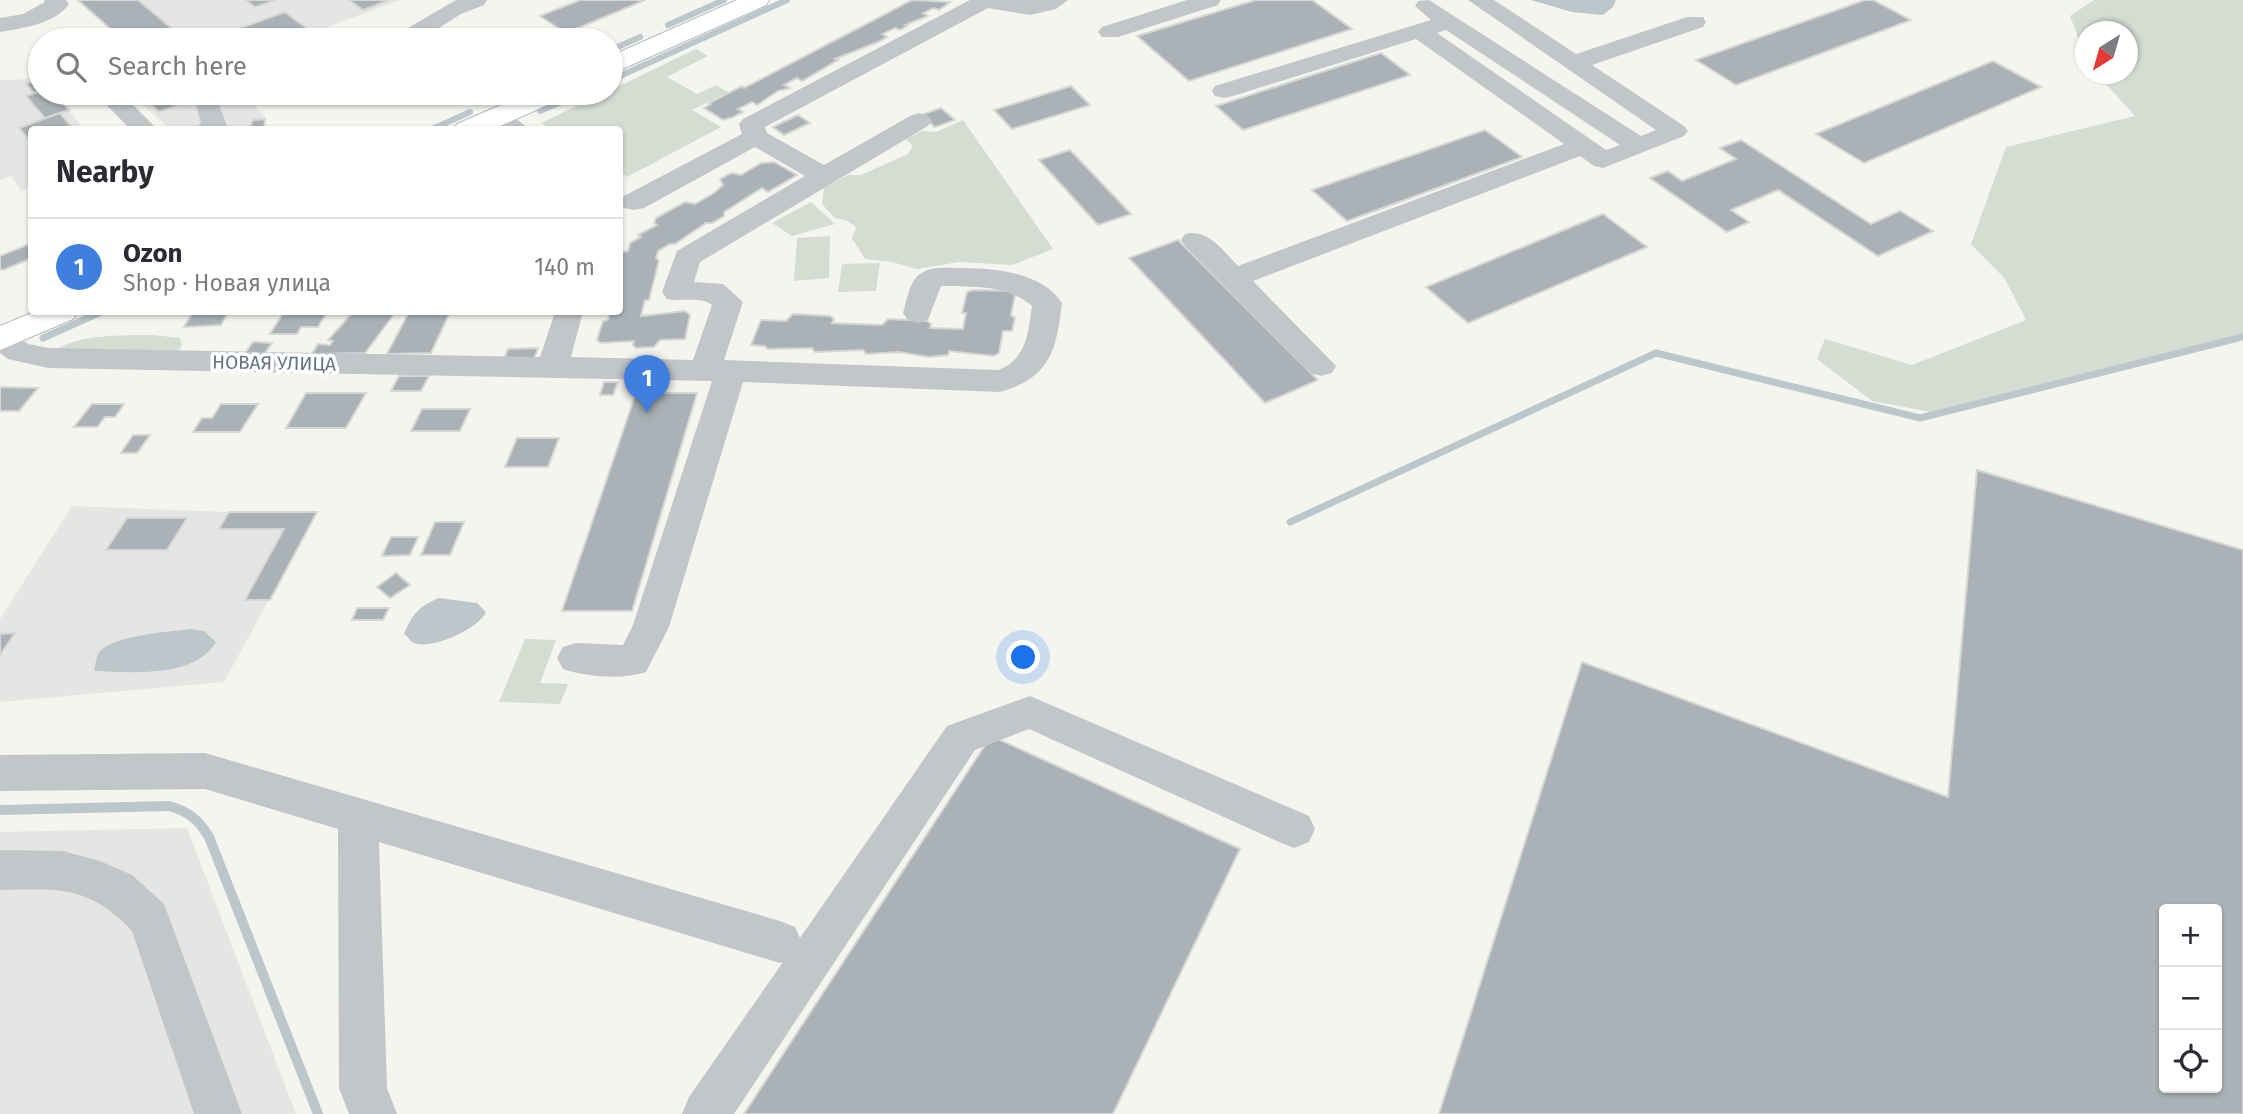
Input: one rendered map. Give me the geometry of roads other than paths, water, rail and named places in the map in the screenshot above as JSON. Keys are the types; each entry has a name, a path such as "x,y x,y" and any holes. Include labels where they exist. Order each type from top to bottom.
{"main road":[{"path":"623,61 757,0"},
{"path":"488,126 508,122 533,105"},
{"path":"0,339 55,315"}],"street":[{"path":"5,0 36,27"},
{"path":"0,25 36,27 58,4 55,0"},
{"path":"423,28 453,9 476,0"},
{"path":"824,176 755,137 752,124 984,0 1010,7 1035,8 1057,0"},
{"path":"1110,32 1210,0"},
{"path":"1420,31 1603,160 1675,131 1479,0"},
{"path":"1224,91 1420,31 1432,7 1639,146"},
{"path":"1573,63 1695,22"},
{"path":"120,105 142,126"},
{"path":"208,105 214,126"},
{"path":"576,658 633,661 651,627 718,371 728,302 713,291 677,292 687,257 919,121"},
{"path":"624,205 755,137"},
{"path":"1234,278 1583,146"},
{"path":"1195,240 1321,366"},
{"name":"НОВАЯ УЛИЦА","path":"0,339 19,352 48,358 552,366 1000,382 1020,376 1031,366 1039,352 1047,303 1036,292 1001,278 935,277 927,282 918,313"},
{"path":"552,366 568,315"},
{"path":"706,1114 961,738 1030,712 1294,829"},
{"path":"0,773 205,771 780,942"},
{"path":"358,816 363,1088 373,1114"},
{"path":"0,870 42,868 89,876 124,893 138,905 149,919 218,1114"}],"waterway":[{"path":"668,25 724,0"},
{"path":"623,75 787,0"},
{"path":"623,45 640,37"},
{"path":"540,111 554,105"},
{"path":"439,126 470,112"},
{"path":"43,338 94,315"},
{"path":"1290,522 1656,353 1920,418 2243,337"},
{"path":"0,810 169,806 197,821 209,837 318,1114"}],"place":[{"name":"Ozon","path":"647,413"}]}
